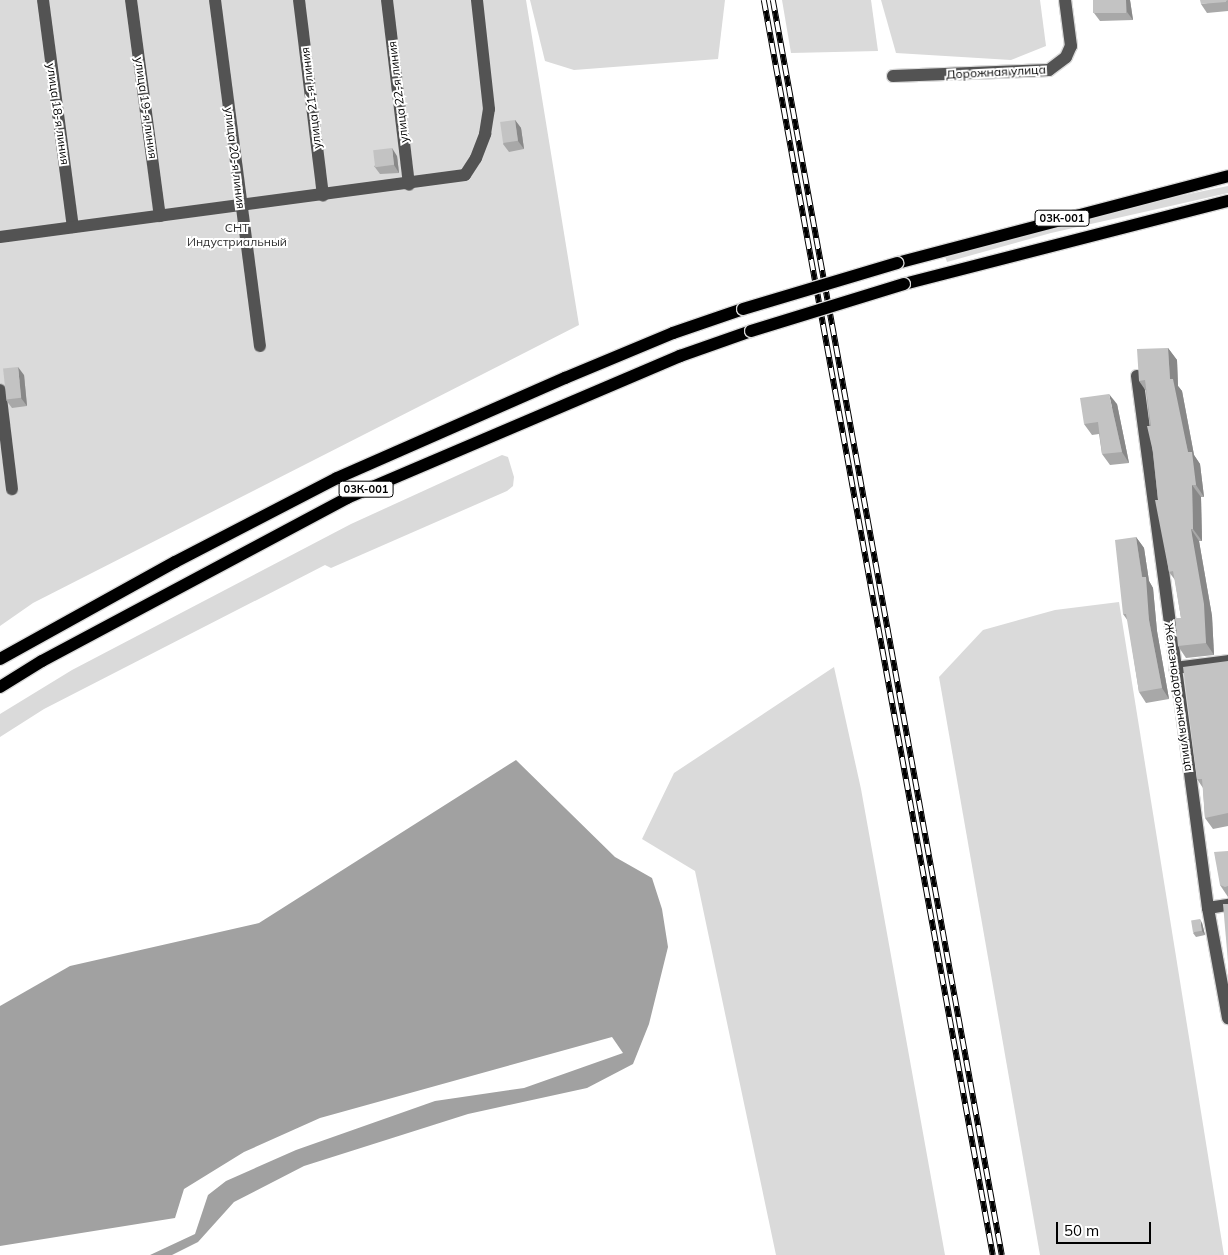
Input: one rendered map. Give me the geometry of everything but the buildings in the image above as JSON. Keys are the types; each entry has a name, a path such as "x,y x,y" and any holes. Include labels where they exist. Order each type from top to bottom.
{"main road":[{"name":"03К-001","path":"0,659 175,562 337,478 583,371 743,309 897,263 1228,176"},
{"name":"03К-001","path":"0,687 51,656 347,498 680,356 751,331 904,284 1228,201"}],"street":[{"name":"улица 18-я линия","path":"43,0 73,227"},
{"name":"улица 19-я линия","path":"131,0 160,216"},
{"name":"улица 20-я линия","path":"215,0 260,346"},
{"name":"улица 21-я линия","path":"299,0 323,196"},
{"name":"улица 22-я линия","path":"387,0 409,185"},
{"path":"0,237 409,185 465,175 476,158 485,134 489,109 478,0"},
{"name":"Дорожная улица","path":"893,76 1049,70 1061,62 1071,46 1066,0"},
{"name":"Железнодорожная улица","path":"1136,376 1208,908 1228,1018"},
{"path":"0,390 12,489"},
{"path":"1175,668 1228,661"},
{"path":"1208,908 1228,905"}],"green space":[{"name":"СНТ Индустриальный","path":"0,0 526,0 579,325 33,603 0,626"},
{"path":"530,0 725,0 718,59 574,70 545,61"},
{"path":"782,0 871,0 878,51 791,53"},
{"path":"881,0 1040,0 1046,46 1011,60 896,53"},
{"path":"1228,186 1228,193 1051,233 947,262 945,256 1140,204"},
{"path":"502,455 508,457 514,477 513,486 507,491 331,568 325,565 44,709 0,737 0,714 72,670 351,524"},
{"path":"1119,602 1224,1255 1040,1255 939,677 983,630 1055,610"},
{"path":"834,667 861,789 945,1255 776,1255 695,871 642,839 674,773"}],"shaded area":[{"path":"516,760 615,857 652,878 662,909 668,947 649,1024 633,1064 587,1088 468,1114 304,1166 234,1202 198,1242 172,1255 150,1255 195,1234 208,1195 226,1181 296,1150 435,1101 524,1088 623,1053 612,1037 320,1118 244,1152 184,1189 175,1218 0,1246 0,1006 70,966 259,923"}],"railway":[{"path":"764,0 993,1255"},
{"path":"773,0 1002,1255"}]}
